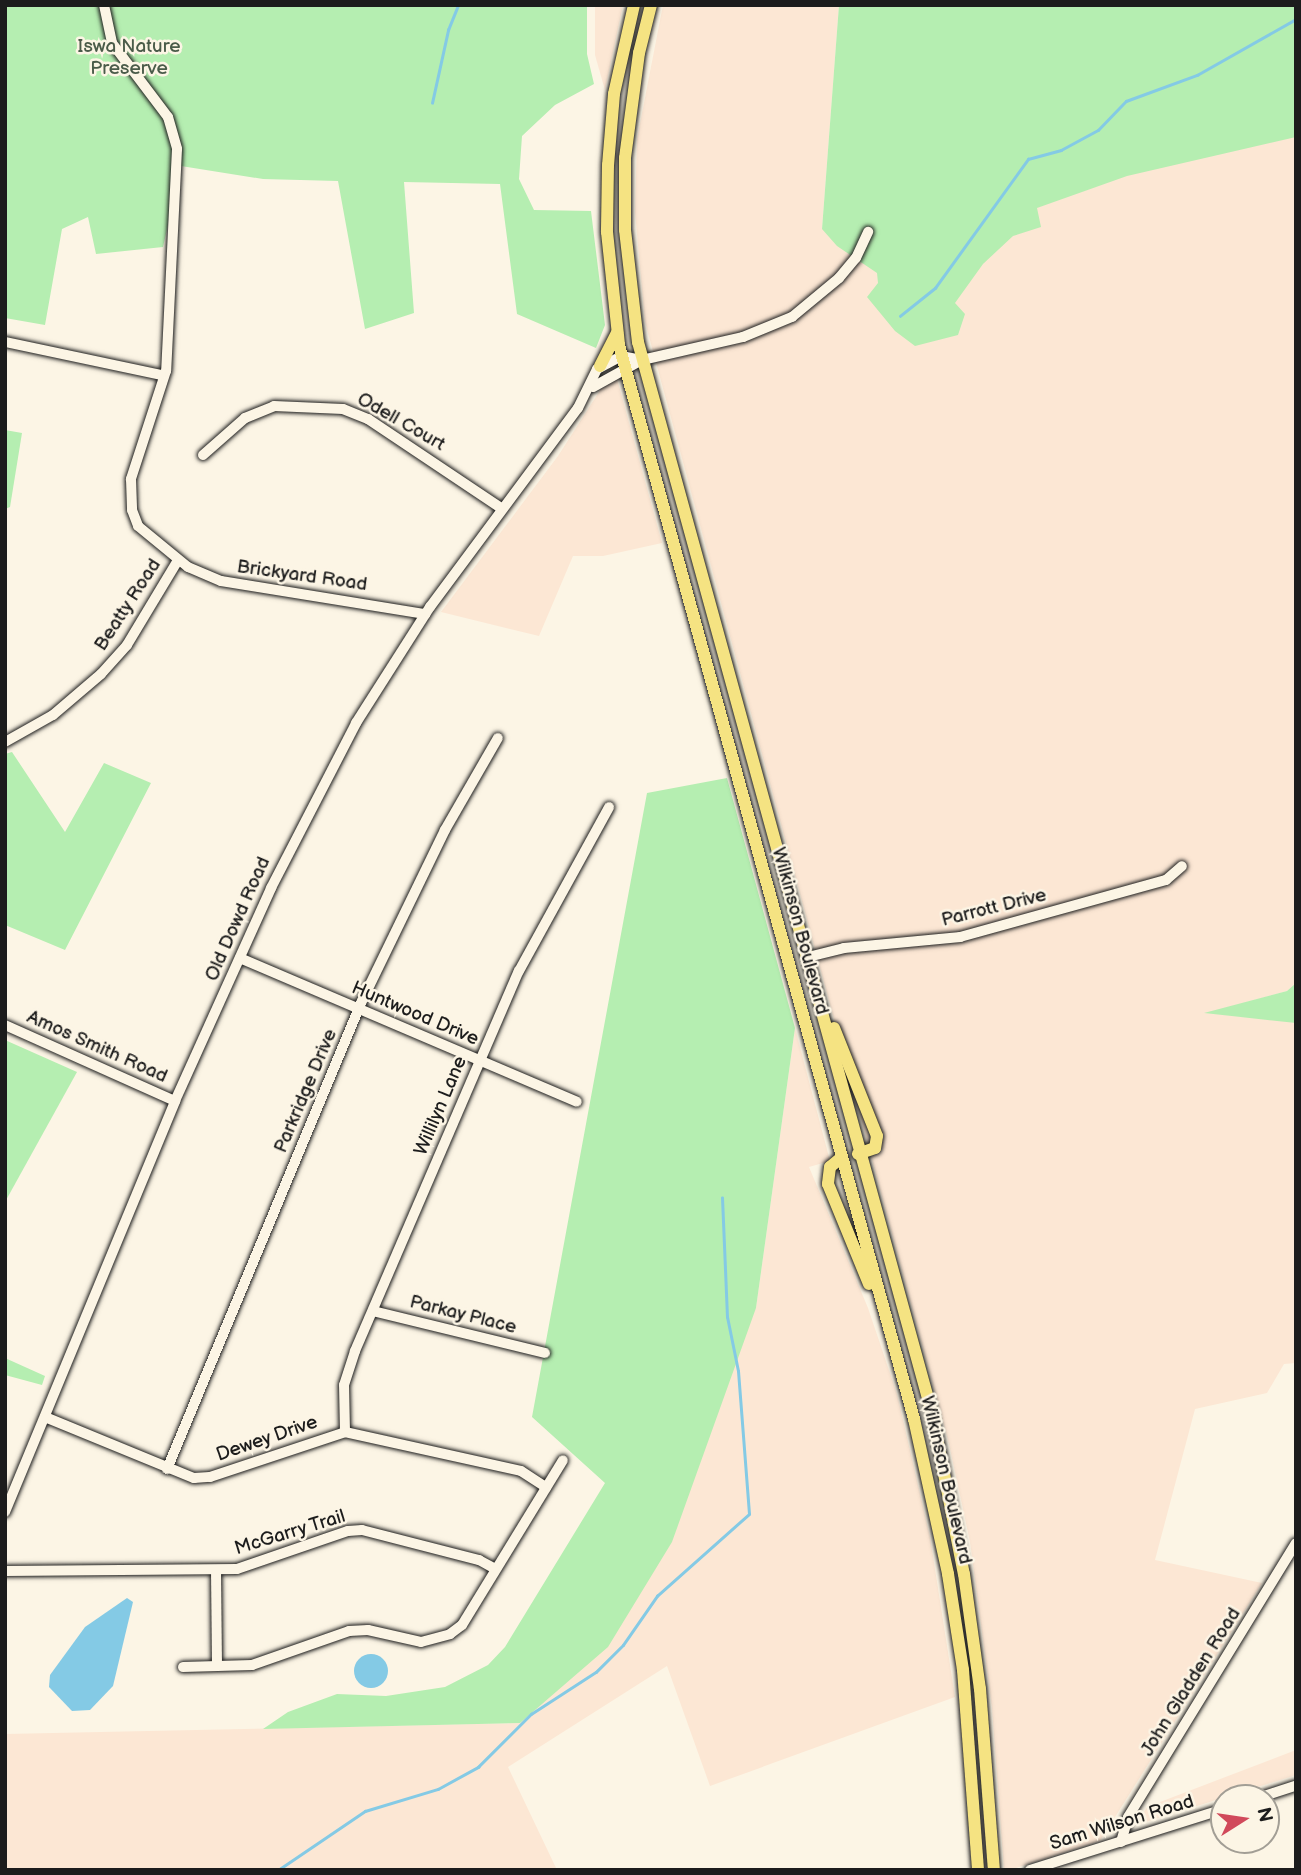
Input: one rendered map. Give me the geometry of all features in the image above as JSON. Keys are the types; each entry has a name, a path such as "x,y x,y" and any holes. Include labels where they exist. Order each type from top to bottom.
{"main road":[{"name":"Wilkinson Boulevard","path":"634,5 614,94 608,165 607,232 621,356 891,1338 938,1525 963,1670 978,1870"},
{"name":"Wilkinson Boulevard","path":"651,5 632,96 624,194 627,267 642,360 813,975 858,1154 932,1413 954,1521 980,1689 994,1870"},
{"path":"600,366 617,332"},
{"path":"813,975 877,1136 875,1148 858,1154"},
{"path":"841,1158 830,1167 828,1184 891,1338"}],"street":[{"name":"Brickyard Road","path":"104,5 112,43 162,108 176,138 174,269 166,372 161,375 133,469 130,496 138,526 178,560 236,586 425,614"},
{"name":"Old Dowd Road","path":"590,389 642,360 743,337 792,317 839,278 856,258 867,232"},
{"path":"5,342 161,375"},
{"path":"600,366 621,356"},
{"name":"Old Dowd Road","path":"621,356 642,360"},
{"name":"Old Dowd Road","path":"5,1512 175,1101 240,958 334,764 425,614 590,389 600,366"},
{"name":"Odell Court","path":"203,455 245,418 274,406 343,409 388,432 501,508"},
{"name":"Beatty Road","path":"5,742 53,715 102,674 127,645 178,560"},
{"name":"Parkridge Drive","path":"167,1469 358,1009 427,866 498,738"},
{"name":"Willilyn Lane","path":"345,1432 344,1385 373,1311 532,945 609,807"},
{"name":"Parrott Drive","path":"808,957 844,948 960,937 1166,880 1182,866"},
{"name":"Huntwood Drive","path":"240,958 577,1102"},
{"name":"Amos Smith Road","path":"5,1025 175,1101"},
{"path":"841,1158 858,1154"},
{"name":"Parkay Place","path":"373,1311 545,1353"},
{"name":"Dewey Drive","path":"45,1417 194,1478 210,1478 345,1432 521,1471 546,1487"},
{"path":"183,1667 252,1665 349,1631 368,1630 421,1642 437,1640 462,1625 563,1460"},
{"path":"938,1525 954,1521"},
{"name":"McGarry Trail","path":"5,1572 216,1570 247,1567 348,1531 362,1530 479,1560 495,1569"},
{"name":"John Gladden Road","path":"1121,1842 1128,1817 1296,1543"},
{"path":"216,1570 218,1666"},
{"name":"Sam Wilson Road","path":"1030,1870 1210,1813"}],"shaded area":[{"path":"595,5 623,5 605,90 595,55"},
{"path":"663,5 839,5 822,229 1296,5 1296,983 1287,991 1207,1013 1296,1021 1296,1363 1284,1364 1267,1393 1195,1409 1155,1560 1262,1583 1100,1841 1010,1870 1004,1870 992,1708 970,1542 949,1444 645,322 635,212 637,139"},
{"path":"617,379 662,543 603,556 573,556 539,636 441,612 558,456 606,381"},
{"path":"795,1028 830,1161 809,1167 868,1308 897,1394 930,1537 955,1697 710,1786 667,1666 508,1767 557,1870 5,1870 5,1734 520,1723 756,1308"},
{"path":"1296,1750 1296,1775 1267,1784 1210,1784 1210,1802 1136,1825 1147,1807"}],"green space":[{"name":"Iswa Nature Preserve","path":"5,5 587,5 587,54 594,84 555,105 522,136 519,179 534,210 591,211 605,325 596,348 517,314 500,184 404,182 414,313 365,329 338,181 263,179 181,166 163,247 96,254 88,217 62,229 45,325 5,318"},
{"path":"839,5 1296,5 1296,137 1127,176 1037,208 1041,227 1013,236 983,264 955,303 965,314 958,335 915,346 895,331 867,297 878,283 877,273 837,246 822,229"},
{"path":"5,430 22,433 10,507 5,509"},
{"path":"12,752 65,832 104,763 151,783 65,950 5,925 5,754"},
{"path":"727,778 795,1028 756,1308 672,1542 608,1647 520,1723 263,1729 288,1712 337,1694 386,1696 445,1687 488,1665 505,1647 605,1483 532,1417 647,793"},
{"path":"1296,983 1296,1023 1204,1013 1287,991"},
{"path":"5,1040 77,1072 5,1202"},
{"path":"5,1358 45,1376 42,1385 5,1375"}],"water":[{"path":"127,1598 133,1602 113,1686 90,1710 72,1711 49,1687 50,1675 85,1627"},
{"path":"371,1654 383,1659 388,1671 383,1683 371,1688 359,1683 354,1671 359,1659"}],"waterway":[{"path":"432,103 448,30 458,5"},
{"path":"900,316 935,288 1028,159 1061,150 1098,130 1126,101 1197,75 1296,19"},
{"path":"278,1870 365,1811 438,1789 478,1767 531,1714 596,1672 623,1645 657,1596 749,1514 738,1371 727,1317 722,1198"}]}
